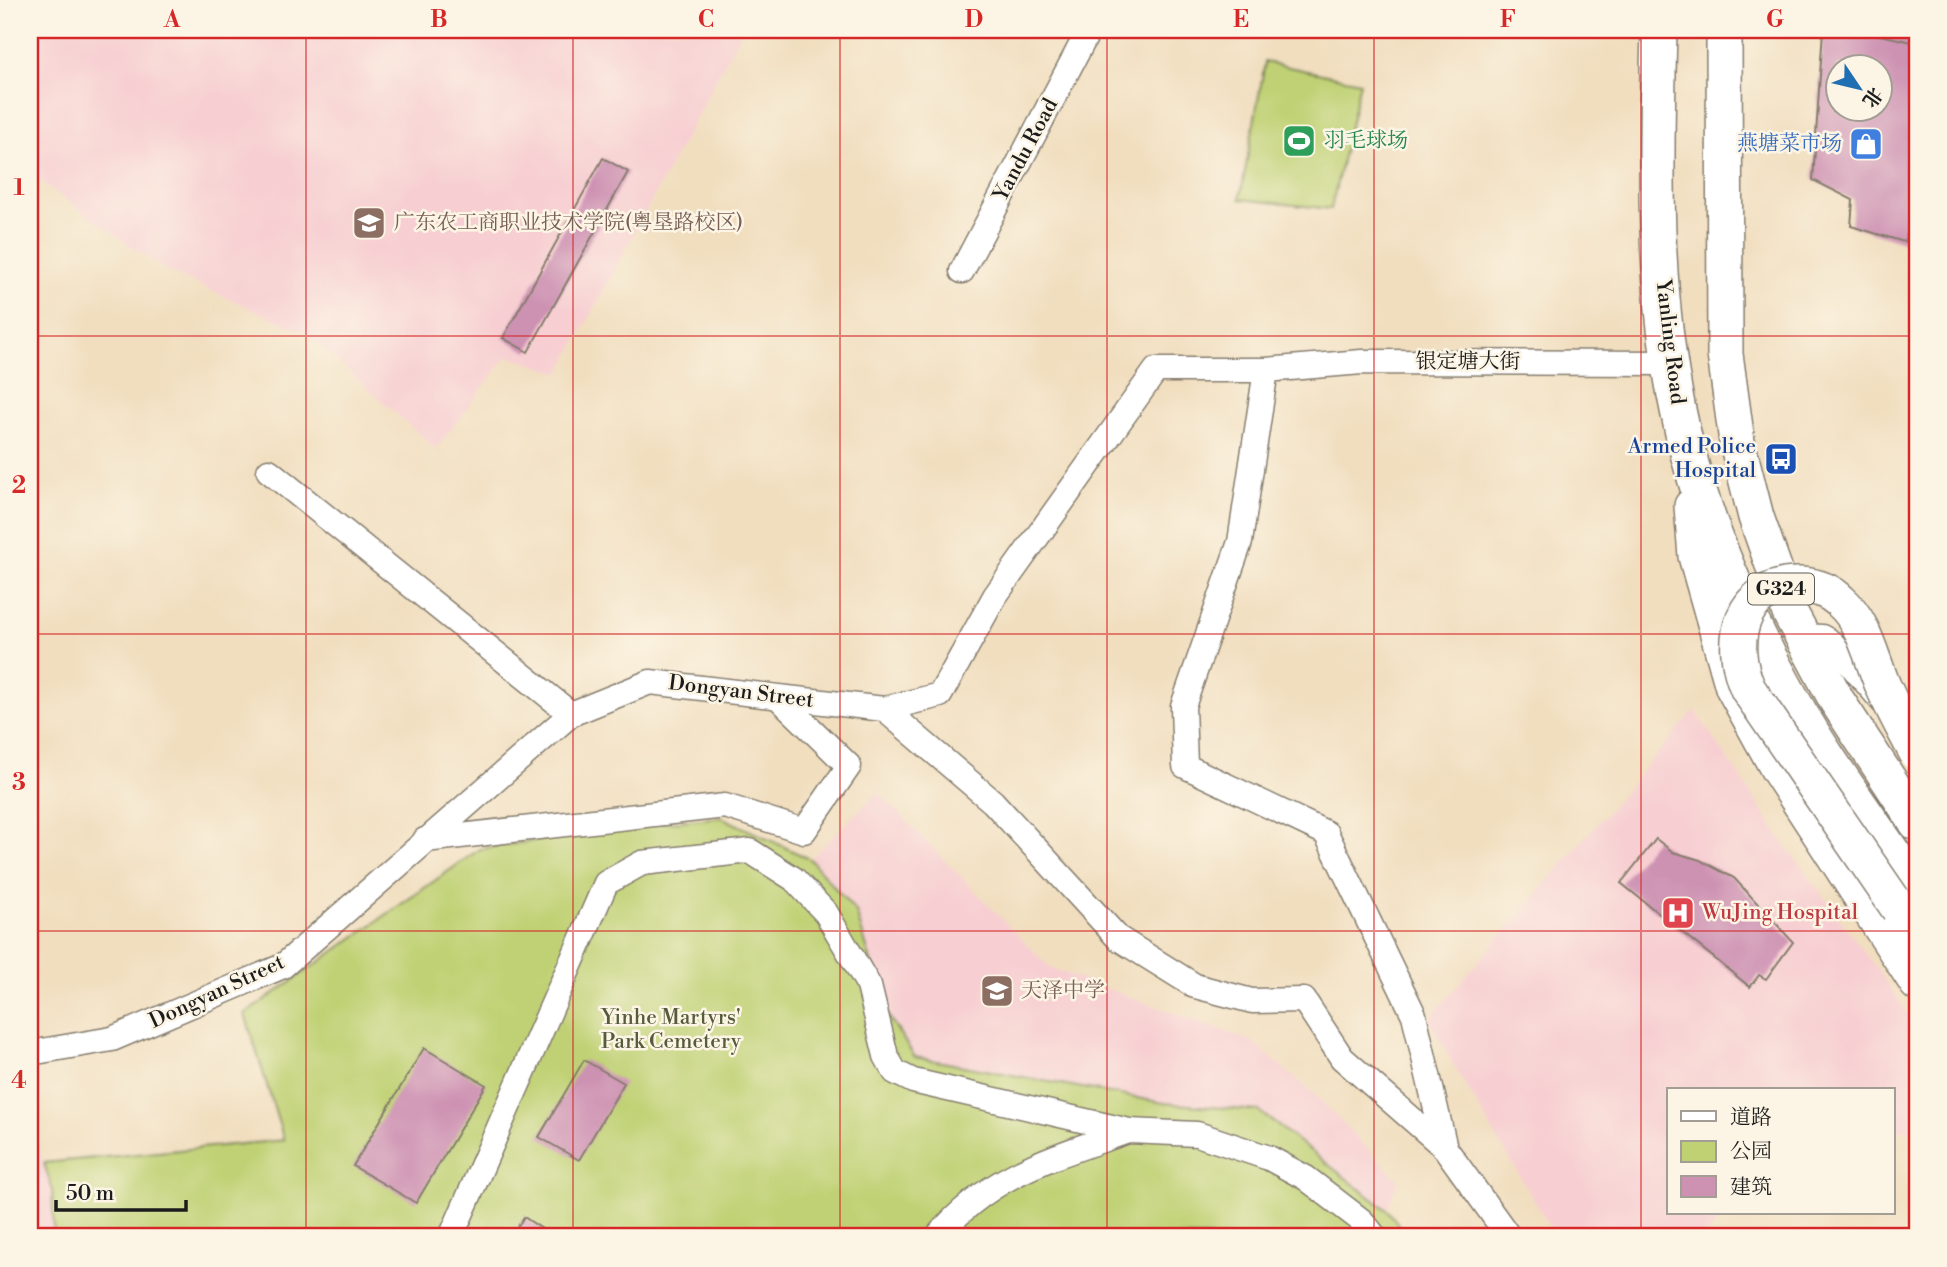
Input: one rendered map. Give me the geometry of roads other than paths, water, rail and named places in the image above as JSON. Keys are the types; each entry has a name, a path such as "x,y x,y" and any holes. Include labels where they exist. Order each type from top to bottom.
{"highway":[{"name":"Yanling Road","path":"1659,30 1660,256 1670,363 1693,471 1732,582 1784,686 1911,911"},
{"name":"G324","path":"1724,30 1724,310 1730,399 1737,442 1756,517 1790,613 1866,748 1917,823"},
{"path":"1693,471 1692,520 1696,556 1733,687 1778,769 1917,983"},
{"path":"1911,911 1748,689 1740,671 1738,636 1742,619 1751,606 1775,588 1792,585 1824,590 1839,600 1851,612 1860,629 1883,685 1917,753"}],"street":[{"name":"Yandu Road","path":"962,271 1089,30"},
{"name":"银定塘大街","path":"1266,370 1362,362 1670,363"},
{"name":"Dongyan Street","path":"30,1053 112,1039 283,966 571,714 650,682 884,709 940,695 995,596 1156,370 1266,370"},
{"path":"1266,370 1240,542 1183,706 1185,766 1326,833 1414,1015 1445,1148"},
{"path":"270,471 571,714"},
{"path":"1802,636 1822,637 1832,643 1876,696 1917,731"},
{"path":"425,840 725,806 804,831 849,766 778,697"},
{"path":"884,709 993,802 1118,938 1195,986 1252,1001 1304,1000 1342,1058 1445,1148 1508,1237"},
{"path":"451,1237 606,883 642,863 750,851 794,879 826,914 869,986 886,1055 895,1072 913,1081 1129,1131 1197,1134 1269,1158 1306,1178 1362,1221 1375,1237"},
{"path":"937,1237 957,1213 1022,1168 1129,1131"}],"place":[{"name":"羽毛球场","path":"1299,141"},
{"name":"燕塘菜市场","path":"1866,144"},
{"name":"广东农工商职业技术学院(粤垦路校区)","path":"369,223"},
{"name":"Armed Police Hospital","path":"1781,459"},
{"name":"WuJing Hospital","path":"1678,913"},
{"name":"天泽中学","path":"997,991"}],"park label":[{"name":"Yinhe Martyrs' Park Cemetery","path":"671,1030"}]}
